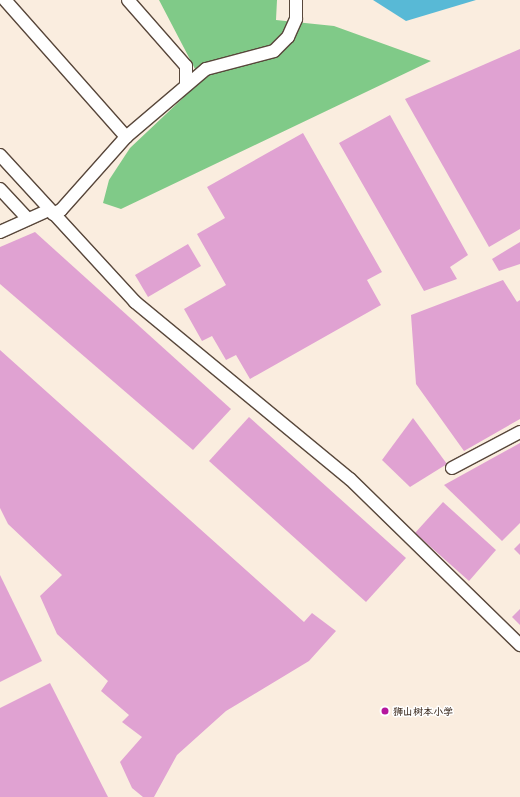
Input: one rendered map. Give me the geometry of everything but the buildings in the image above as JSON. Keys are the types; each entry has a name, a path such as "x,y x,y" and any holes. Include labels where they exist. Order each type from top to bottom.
{"street":[{"path":"5,0 126,137"},
{"path":"128,0 186,66 186,84"},
{"path":"0,232 28,219 61,210 126,137 186,84 206,69 274,51 288,37 296,19 296,0"},
{"path":"0,155 135,302 350,479 520,645"},
{"path":"0,189 28,219"},
{"path":"452,468 520,432"}],"green space":[{"path":"159,0 277,0 276,20 334,26 431,61 121,209 103,203 109,180 130,148 183,98 195,69"}],"water":[{"path":"373,0 476,0 406,21"}],"place":[{"name":"狮山树本小学","path":"385,711"}]}
